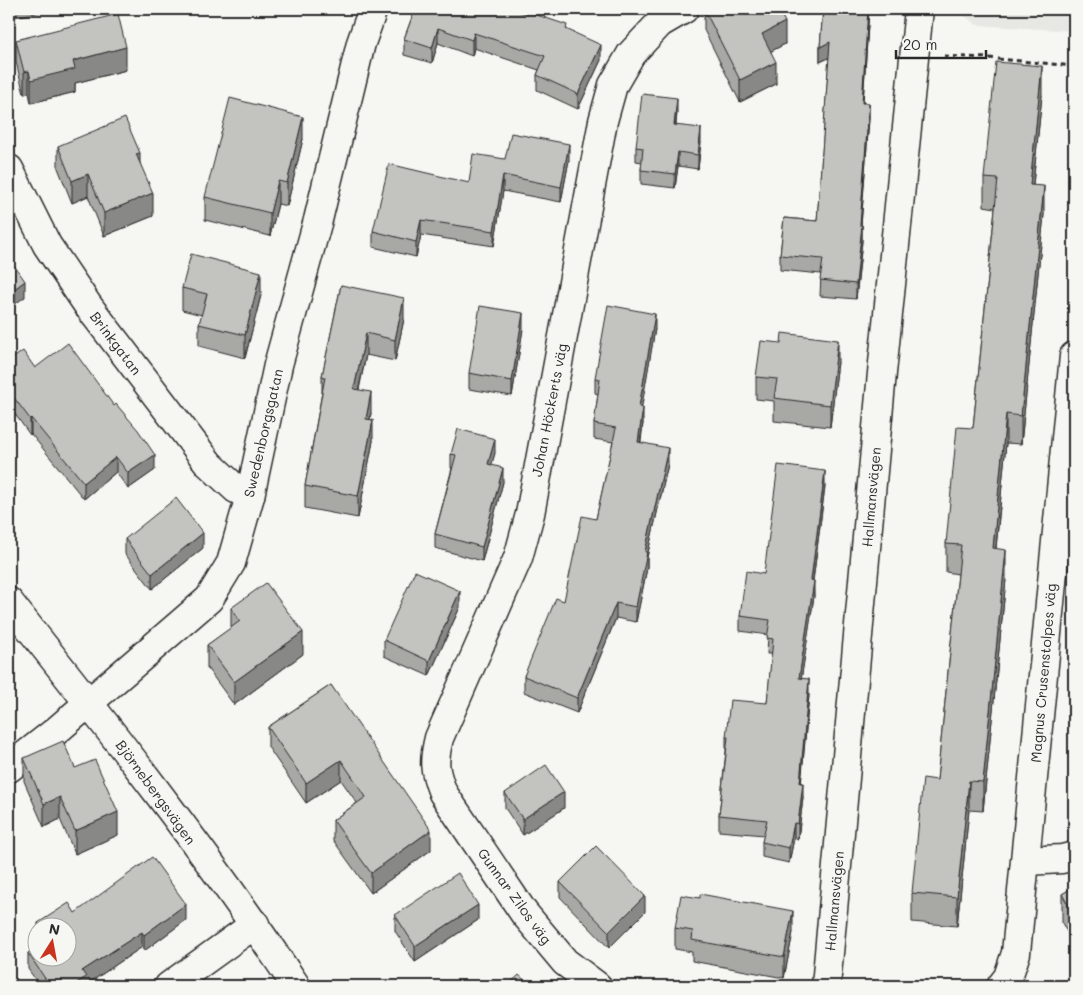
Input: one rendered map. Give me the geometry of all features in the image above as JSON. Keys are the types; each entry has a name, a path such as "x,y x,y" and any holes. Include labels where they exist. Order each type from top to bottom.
{"street":[{"name":"Swedenborgsgatan","path":"9,768 56,731 88,701 144,656 209,598 232,563 250,496 278,365 318,220 361,43 373,9"},
{"name":"Johan Höckerts väg","path":"461,820 443,793 435,774 435,755 439,738 518,558 532,504 603,121 613,85 631,54 660,23 684,9"},
{"name":"Hallmansvägen","path":"826,986 882,373 918,9"},
{"name":"Brinkgatan","path":"9,169 47,245 89,307 209,464 236,489 250,496"},
{"name":"Magnus Crusenstolpes väg","path":"1001,986 1008,978 1016,953 1074,356"},
{"name":"Björnebergsvägen","path":"9,602 88,701 255,924 296,986"},
{"name":"Gunnar Zilos väg","path":"461,820 524,913 565,962 597,986"},
{"path":"1026,861 1062,859 1074,856"},
{"path":"169,986 255,924"}],"path":[{"path":"913,60 945,56 1074,66"}],"shaded area":[{"path":"964,9 1074,9 1074,31 977,25 963,15"}],"building":[{"path":"415,9 510,9 527,14 528,12 567,25 566,29 601,45 578,94 537,75 545,56 474,33 472,40 438,28 432,48 404,39"},
{"path":"704,9 778,9 785,22 762,34 776,62 740,80"},
{"path":"823,9 868,9 862,103 869,103 860,225 862,225 856,284 820,280 823,259 780,255 784,218 817,221 830,42 820,47"},
{"path":"118,14 126,47 73,61 75,69 31,80 29,71 24,72 16,40"},
{"path":"996,62 1042,66 1030,185 1044,186 1021,416 1006,414 993,548 1006,550 983,782 969,781 957,897 912,893 923,778 937,780 961,545 946,544 957,427 973,428 998,179 984,178"},
{"path":"642,94 677,98 674,125 701,128 698,155 678,152 675,174 641,170 643,148 636,147"},
{"path":"230,98 303,117 287,183 278,181 270,213 205,197"},
{"path":"125,118 140,153 136,154 153,193 104,213 88,174 72,181 58,146"},
{"path":"511,133 569,144 561,187 503,175 494,231 421,220 416,242 373,231 389,164 469,183 473,154 505,159"},
{"path":"191,254 261,272 245,335 199,324 207,294 182,288"},
{"path":"9,258 25,281 9,293"},
{"path":"341,285 404,298 395,340 366,333 354,389 371,392 366,419 373,420 358,496 305,486 325,377 322,376"},
{"path":"608,305 655,314 639,407 643,408 638,442 668,448 645,552 647,552 636,607 616,603 577,698 524,676 556,598 564,601 582,516 596,519 616,428 594,424 600,379 595,378"},
{"path":"480,306 523,313 512,381 469,373"},
{"path":"782,333 838,340 830,405 774,398 777,379 756,377 761,341 781,343"},
{"path":"68,343 114,406 116,404 138,430 155,455 128,473 116,457 84,483 9,391 9,361 23,351 35,368"},
{"path":"458,429 495,439 488,464 503,468 482,547 435,534 456,455 451,454"},
{"path":"778,465 825,471 811,580 814,581 799,678 809,679 800,783 803,783 798,824 794,823 789,848 762,842 767,820 719,815 728,737 726,737 730,700 767,703 773,639 767,638 770,620 740,616 746,571 764,574"},
{"path":"176,498 203,533 152,574 125,539"},
{"path":"415,571 460,591 429,661 384,640"},
{"path":"266,583 303,632 234,682 207,645 240,621 231,608"},
{"path":"331,685 431,830 371,873 333,820 366,797 341,760 306,783 268,727"},
{"path":"63,741 75,768 95,760 118,812 75,831 60,797 44,804 24,758"},
{"path":"546,765 564,792 523,819 505,793"},
{"path":"596,846 645,896 609,932 560,882"},
{"path":"152,857 186,904 144,935 142,932 82,971 86,977 72,986 50,986 38,968 78,968 78,918 46,918 69,903 75,913"},
{"path":"458,873 478,905 415,946 395,915"},
{"path":"1074,887 1074,915 1062,894"},
{"path":"700,894 793,911 784,957 692,940 693,931 675,928 681,895 700,898"},
{"path":"519,975 531,986 507,986"}]}
